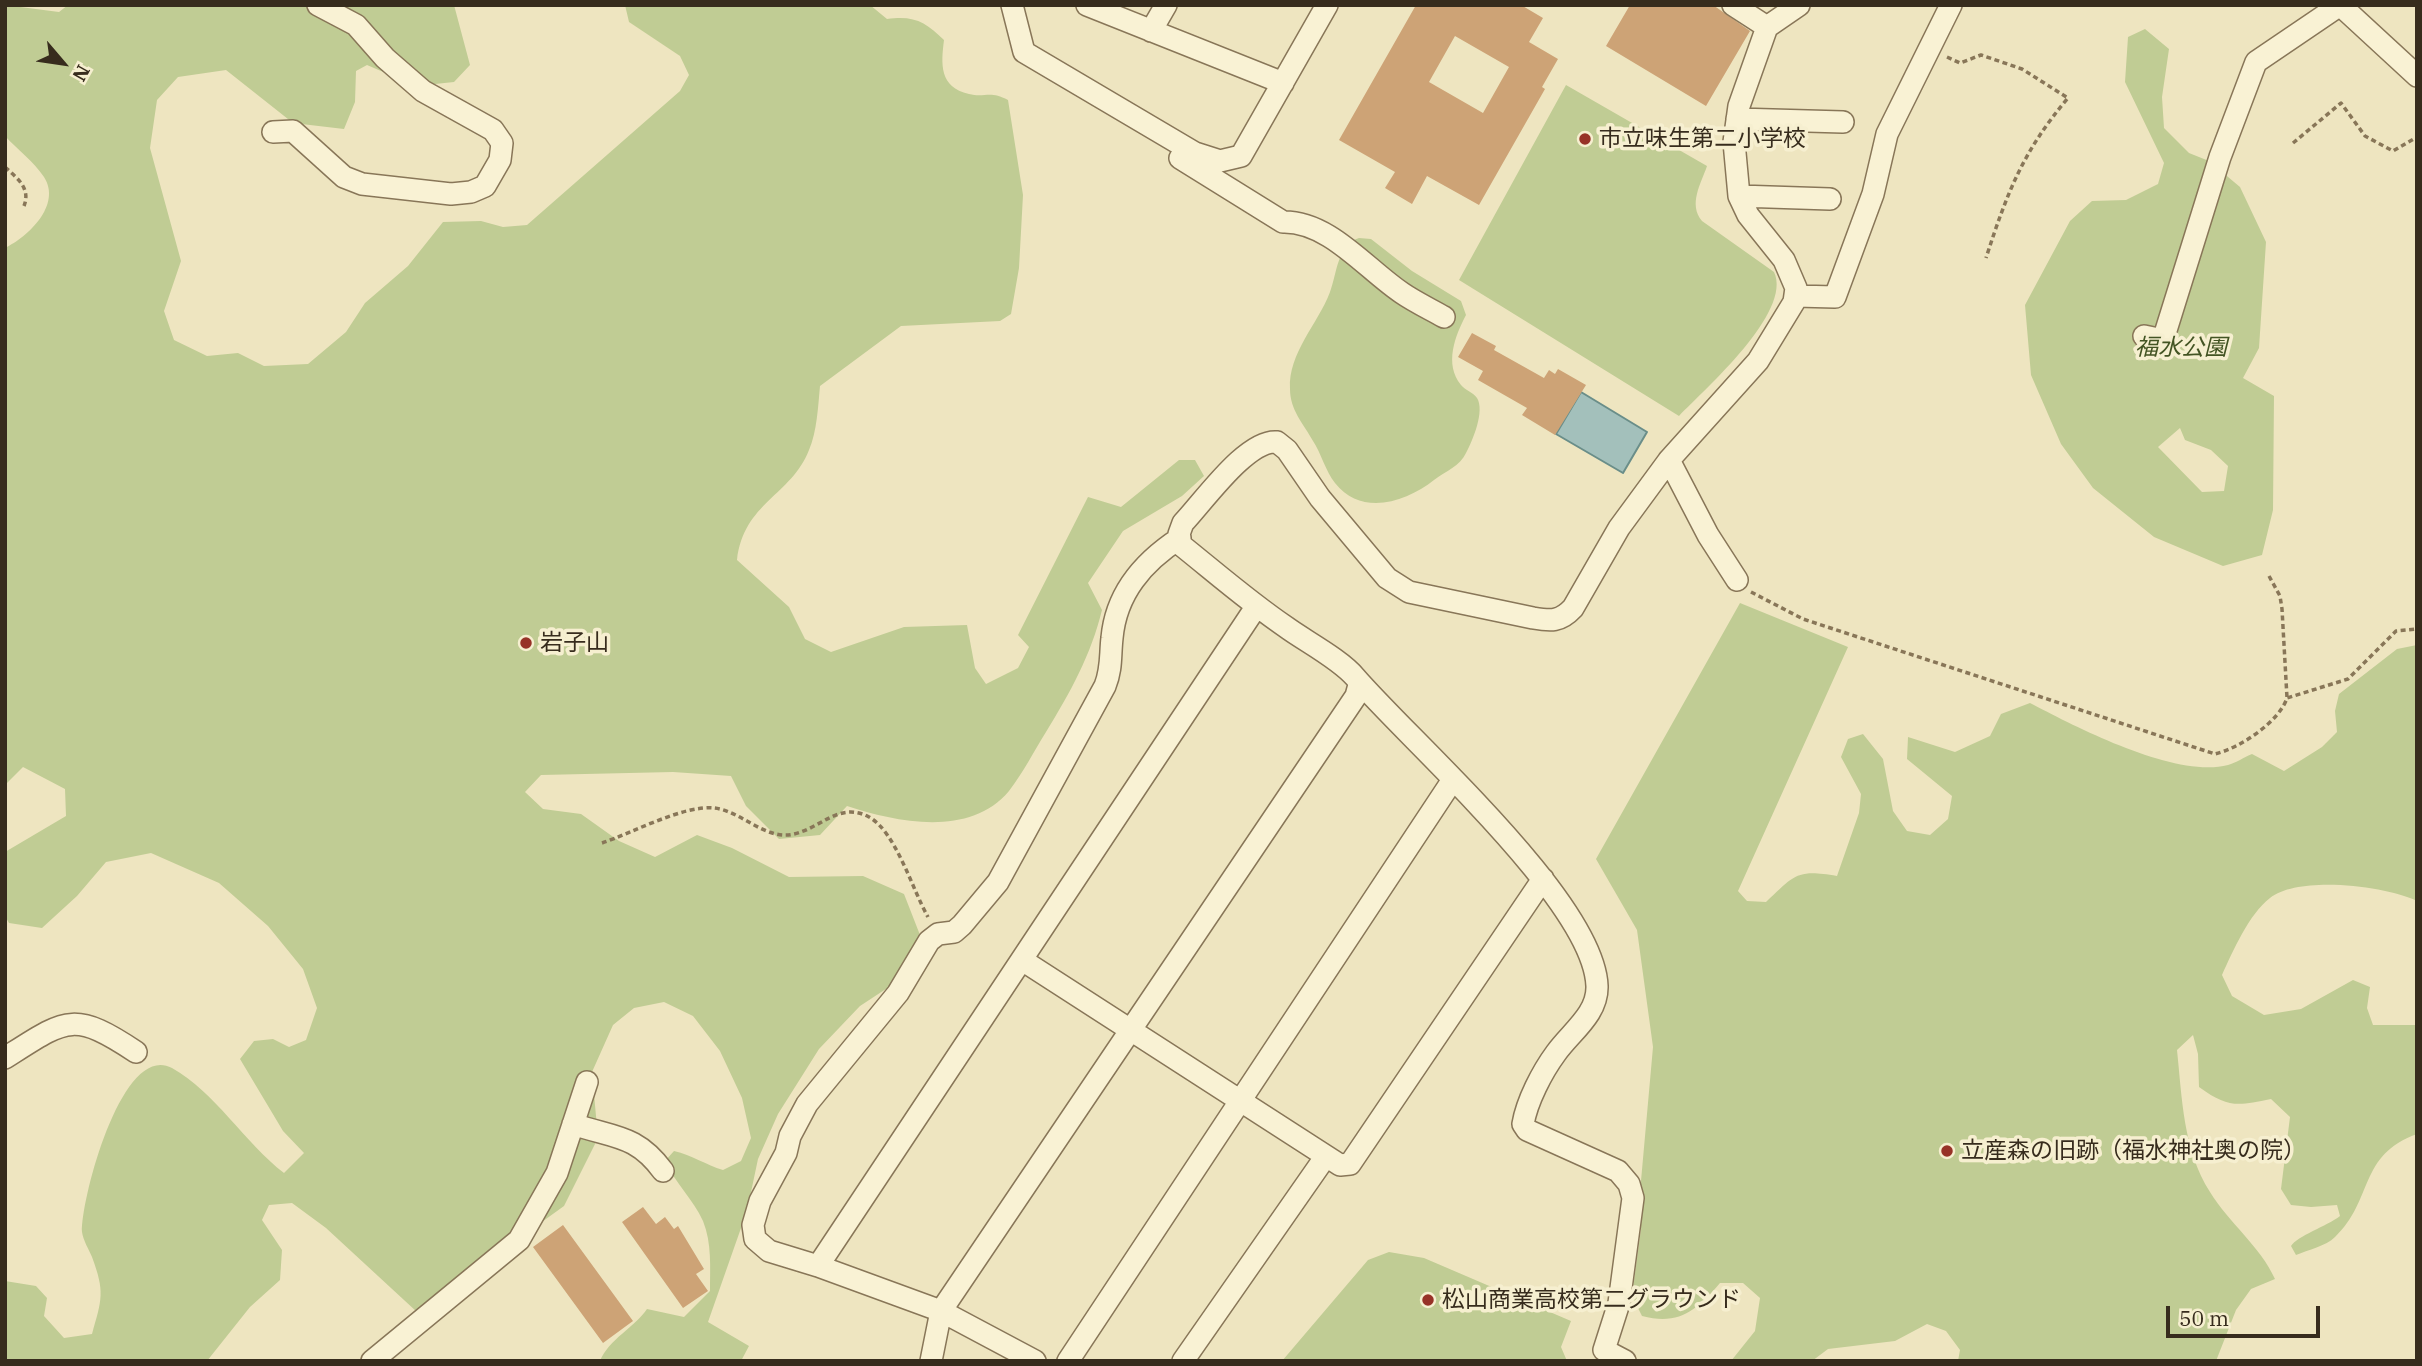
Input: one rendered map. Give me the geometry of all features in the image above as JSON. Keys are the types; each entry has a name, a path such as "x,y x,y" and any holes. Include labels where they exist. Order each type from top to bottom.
{"street":[{"path":"273,132 293,131 344,177 362,184 451,194 471,192 485,186 500,160 502,143 493,130 423,91 385,58 356,25 318,5"},
{"path":"1012,5 1024,52 1209,159 1234,159 1241,156 1327,5"},
{"path":"1087,5 1283,82"},
{"path":"1152,31 1166,5"},
{"path":"1733,5 1767,27"},
{"path":"1625,1361 1604,1350 1619,1303 1633,1198 1629,1184 1618,1171 1527,1130 1523,1124 1547,1065 1578,1028 1597,997 1597,984 1588,950 1577,926 1543,879 1354,677 1256,607 1181,545 1180,538 1183,523 1242,459 1258,445 1278,442 1287,450 1320,498 1387,578 1398,586 1409,592 1551,621 1563,618 1573,608 1619,528 1669,460 1758,361 1796,296 1794,279 1784,260 1748,215 1740,196 1734,142 1737,119 1751,67 1767,27 1798,5"},
{"path":"1796,296 1835,297 1872,194 1887,134 1951,5"},
{"path":"2144,336 2163,340 2220,157 2256,62 2340,5 2417,76"},
{"path":"1737,119 1843,122"},
{"path":"1158,131 1161,144 1169,151 1283,222 1297,222 1321,234 1364,260 1402,294 1444,317"},
{"path":"1740,196 1830,200"},
{"path":"1669,460 1708,535 1737,580"},
{"path":"1035,1361 941,1311 769,1251 755,1239 753,1225 760,1202 786,1153 790,1136 807,1104 898,993 929,941 938,934 954,932 998,882 1105,686 1112,663 1116,611 1122,595 1153,558 1180,538"},
{"path":"818,1266 1256,607"},
{"path":"931,1361 941,1311 1356,696 1359,685"},
{"path":"1068,1361 1243,1101 1452,781"},
{"path":"1021,960 1340,1165 1350,1164 1543,879"},
{"path":"5,1058 45,1032 73,1024 101,1029 136,1052"},
{"path":"372,1361 519,1240 557,1173 587,1082"},
{"path":"573,1124 626,1139 644,1148 663,1171"},
{"path":"1183,1361 1326,1156"}],"path":[{"path":"1930,49 1960,63 1981,55 2022,69 2068,98 2042,128 2020,163 1986,258"},
{"path":"2293,144 2341,103 2365,136 2393,151 2417,136"},
{"path":"5,167 23,185 28,197 24,206"},
{"path":"1737,580 1777,607 1803,619 2216,754 2231,750 2276,716 2284,708 2287,698 2282,609 2280,596 2269,576"},
{"path":"2287,698 2348,679 2396,631 2417,629"},
{"path":"602,843 692,810 715,808 781,835 795,834 829,816 857,812 881,825 938,934"}],"green space":[{"path":"5,5 59,12 68,5 454,5 470,65 454,82 416,86 367,65 356,71 355,102 344,129 293,123 226,70 178,77 157,100 150,148 181,261 164,311 174,340 207,356 238,353 264,366 308,364 346,332 365,303 408,266 443,222 481,221 503,227 527,225 680,91 689,75 680,56 629,22 625,5 870,5 887,19 905,18 919,21 944,40 944,73 952,86 959,91 975,95 997,95 1008,100 1023,195 1019,268 1011,314 1000,321 901,326 820,386 809,450 801,466 749,525 741,541 737,560 789,607 805,639 831,652 904,627 967,625 975,668 986,684 1018,668 1029,647 1018,635 1088,497 1121,507 1179,460 1195,460 1204,476 1182,496 1123,531 1088,583 1102,610 1092,643 1063,703 1014,784 993,806 954,821 910,821 847,806 820,835 779,839 746,806 731,776 673,772 541,775 525,792 543,809 581,814 619,841 655,857 697,835 732,848 789,877 863,876 904,894 920,935 895,983 860,1006 819,1049 778,1114 758,1159 747,1211 708,1322 749,1346 741,1361 600,1361 609,1346 647,1309 684,1317 710,1291 706,1229 694,1205 665,1161 674,1151 723,1170 741,1161 751,1138 742,1098 720,1051 693,1016 664,1002 634,1008 613,1025 592,1072 598,1138 564,1206 417,1312 326,1228 292,1203 269,1205 262,1220 282,1250 280,1280 250,1307 207,1361 5,1361 5,1281 36,1286 47,1298 44,1316 64,1338 92,1334 101,1296 96,1269 82,1232 84,1214 97,1158 108,1128 121,1099 137,1078 154,1066 172,1068 216,1103 284,1173 304,1153 283,1131 240,1059 254,1041 273,1039 289,1047 306,1040 317,1008 303,969 268,926 219,883 151,853 106,862 77,896 42,928 9,923 5,916 5,852 66,816 65,789 23,767 5,785 5,248 23,236 40,219 49,198 44,177 5,136"},
{"name":"福水公園","path":"2145,29 2169,49 2162,97 2164,128 2189,153 2209,161 2240,187 2266,242 2259,348 2243,378 2274,396 2273,510 2262,555 2223,566 2154,537 2093,488 2061,444 2031,375 2025,305 2070,221 2092,201 2126,200 2158,184 2164,163 2125,82 2128,37","holes":["2180,428 2185,440 2211,450 2228,466 2224,491 2202,492 2158,447"]},
{"path":"1566,85 1707,166 1696,201 1702,221 1774,272 1776,289 1771,308 1759,328 1725,369 1679,416 1459,280"},
{"path":"1359,238 1371,239 1412,271 1461,301 1466,315 1455,341 1453,368 1461,385 1476,396 1480,410 1475,433 1466,453 1452,468 1411,495 1397,500 1371,503 1346,494 1335,483 1298,416 1290,389 1294,363 1325,304 1342,253"},
{"path":"1740,603 1848,647 1738,891 1747,901 1766,902 1790,880 1804,874 1837,876 1859,813 1861,794 1841,757 1848,739 1863,734 1883,759 1893,811 1907,831 1930,835 1948,819 1952,796 1907,759 1908,737 1955,752 1990,736 2001,714 2030,703 2099,737 2155,758 2182,765 2206,767 2228,765 2252,754 2284,771 2322,747 2337,732 2335,711 2339,694 2397,649 2417,645 2417,901 2385,891 2343,885 2301,887 2283,891 2270,898 2255,913 2222,975 2232,996 2264,1015 2301,1009 2353,980 2370,987 2367,1008 2373,1025 2417,1025 2417,1134 2398,1143 2375,1166 2356,1208 2335,1237 2296,1255 2291,1246 2294,1242 2340,1216 2337,1205 2291,1205 2281,1189 2290,1117 2271,1099 2233,1104 2209,1094 2199,1087 2198,1054 2193,1035 2177,1050 2185,1123 2201,1176 2218,1203 2269,1267 2275,1279 2251,1289 2236,1310 2216,1361 1958,1361 1960,1350 1946,1331 1927,1324 1895,1341 1828,1349 1812,1361 1731,1361 1755,1331 1760,1298 1743,1283 1720,1283 1695,1308 1677,1317 1655,1319 1642,1316 1632,1296 1641,1229 1640,1192 1653,1047 1637,930 1596,859"},
{"name":"松山商業高校第二グラウンド","path":"1389,1252 1424,1258 1571,1321 1561,1347 1567,1361 1282,1361 1368,1260"}],"water":[{"path":"1581,392 1647,432 1623,473 1556,434"}],"building":[{"path":"1416,5 1521,5 1543,18 1529,42 1558,59 1542,87 1545,89 1479,205 1427,176 1412,204 1385,188 1395,172 1339,140","holes":["1455,36 1509,67 1483,113 1429,82"]},
{"path":"1630,5 1713,5 1750,31 1706,106 1606,46"},
{"path":"1472,333 1496,346 1494,350 1544,378 1549,370 1555,374 1558,369 1586,385 1555,435 1522,415 1527,408 1478,380 1483,371 1458,357"},
{"path":"643,1207 656,1224 665,1217 674,1229 678,1226 704,1269 696,1274 708,1291 683,1308 622,1222"},
{"path":"563,1225 633,1321 603,1343 533,1247"}],"place":[{"name":"市立味生第二小学校","path":"1585,139"},
{"name":"岩子山","path":"526,643"},
{"name":"立産森の旧跡（福水神社奥の院）","path":"1947,1151"},
{"name":"松山商業高校第二グラウンド","path":"1428,1300"}]}
